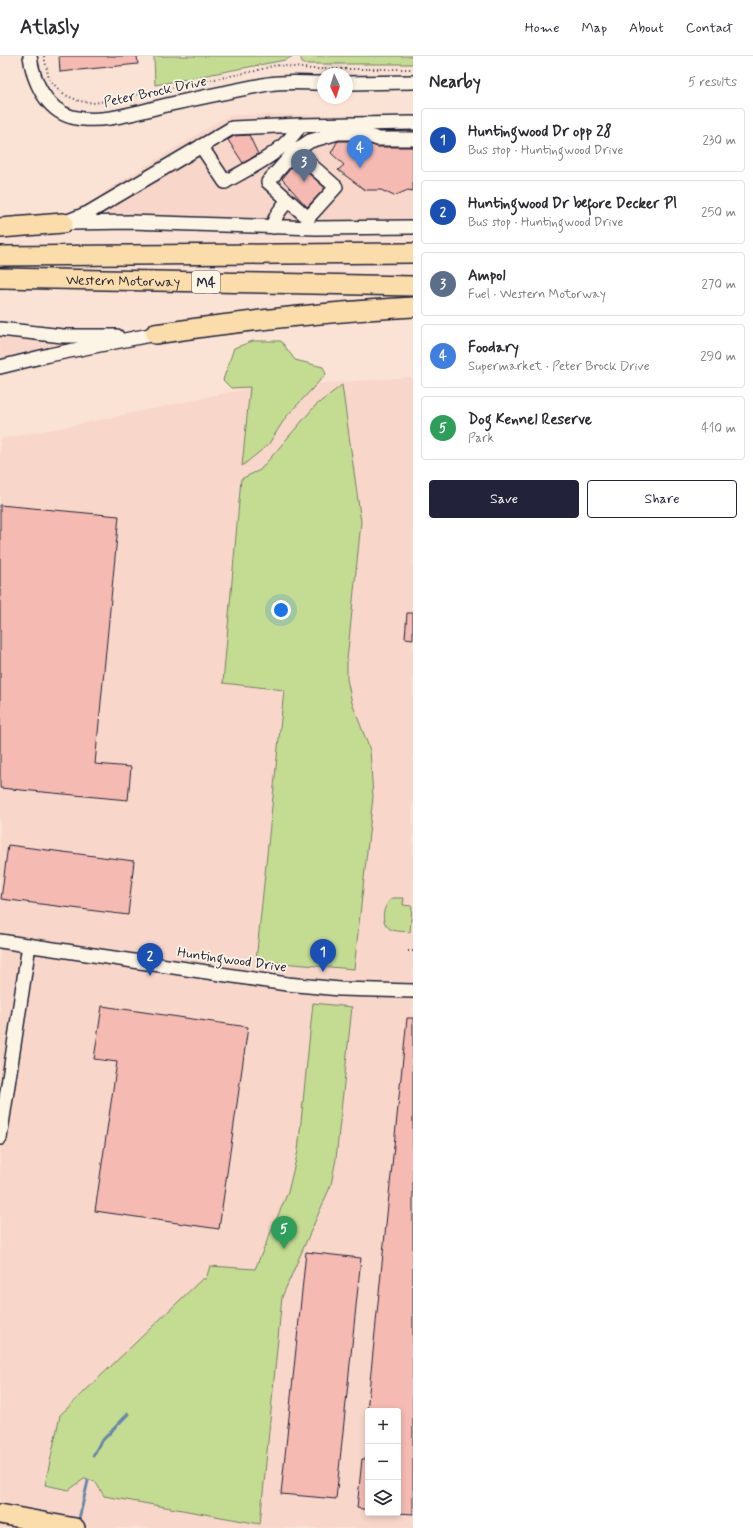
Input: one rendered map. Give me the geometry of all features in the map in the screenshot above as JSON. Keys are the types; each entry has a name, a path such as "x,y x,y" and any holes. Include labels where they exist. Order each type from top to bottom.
{"highway":[{"path":"0,228 64,223"},
{"name":"Western Motorway","path":"0,256 413,253"},
{"name":"Western Motorway","path":"0,278 413,286"},
{"path":"155,334 309,314 413,307"},
{"path":"0,1514 75,1528"}],"street":[{"name":"Peter Brock Drive","path":"30,56 31,69 42,93 58,110 70,116 81,119 120,116 271,83 317,83"},
{"path":"353,83 413,82"},
{"path":"64,223 88,213 232,128 413,123"},
{"path":"201,146 225,182 269,156 296,133 300,125"},
{"path":"295,151 336,187 308,218 268,182 295,151 310,141 338,133 360,133 378,139 413,140"},
{"path":"273,227 274,220 278,212 288,200"},
{"path":"64,223 130,222 273,227 413,228"},
{"path":"0,329 26,333 78,337 155,334"},
{"path":"0,367 155,334"},
{"name":"Huntingwood Drive","path":"0,941 287,984 340,989 413,991"},
{"path":"0,1138 29,945"}],"path":[{"path":"44,56 49,79 63,94 79,101 95,103 255,71 276,65 312,69 413,69"},
{"path":"408,951 413,952"}],"shaded area":[{"path":"229,115 413,115 413,224 63,220 97,201 109,188"},
{"path":"0,325 74,333 122,332 154,327 157,343 51,361 0,374"},
{"path":"413,377 413,1528 0,1528 0,439 80,424 249,388"}],"green space":[{"path":"154,56 293,56 285,60 155,85"},
{"path":"300,56 413,56 413,64 303,64"},
{"path":"253,341 281,341 295,360 323,367 326,374 286,417 268,445 242,466 250,387 231,388 223,380 234,348"},
{"path":"342,385 361,522 347,660 347,679 352,703 370,750 373,797 354,969 256,961 284,690 223,683 241,479 260,470 315,406"},
{"path":"393,898 404,898 403,905 412,906 410,932 392,930 384,922 383,918 385,909 387,904"},
{"path":"313,1003 352,1007 336,1159 331,1185 282,1297 260,1524 104,1496 95,1481 84,1479 69,1490 45,1485 60,1415 202,1279 206,1279 210,1266 255,1269 288,1192 298,1151"}],"building":[{"path":"59,56 137,56 138,64 60,72"},
{"path":"249,135 258,154 243,163 228,140 234,136"},
{"path":"339,141 359,141 378,147 413,147 413,191 408,190 394,196 381,190 365,190 338,170 344,165 331,153"},
{"path":"296,162 325,188 307,207 282,179"},
{"path":"0,505 119,516 95,764 131,767 128,800 0,788"},
{"path":"407,613 413,613 413,639 405,638"},
{"path":"8,845 134,861 128,915 1,899"},
{"path":"102,1006 248,1027 219,1229 95,1211 117,1062 94,1059"},
{"path":"407,1018 413,1018 413,1514 401,1513 401,1408 367,1408"},
{"path":"306,1252 361,1258 336,1499 281,1494"},
{"path":"362,1459 365,1459 365,1509 357,1508"}],"waterway":[{"path":"93,1456 100,1443 128,1414"},
{"path":"79,1519 88,1481"}],"place":[{"name":"Foodary","path":"360,168"},
{"name":"Ampol","path":"304,182"},
{"name":"Huntingwood Dr opp 28","path":"323,972"},
{"name":"Huntingwood Dr before Decker Pl","path":"150,976"},
{"name":"Dog Kennel Reserve","path":"284,1249"}]}
